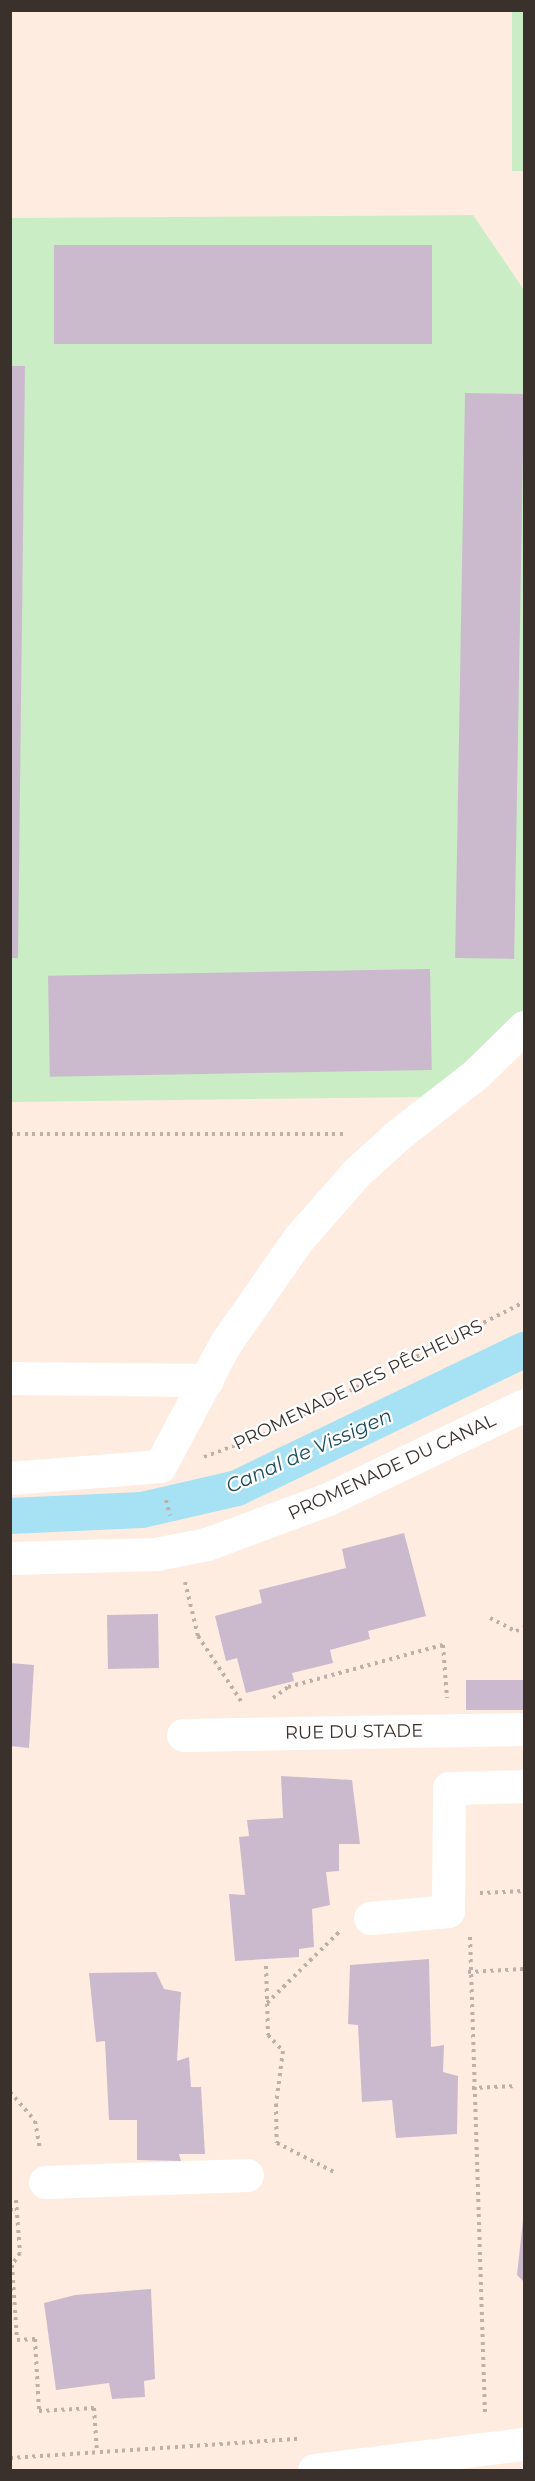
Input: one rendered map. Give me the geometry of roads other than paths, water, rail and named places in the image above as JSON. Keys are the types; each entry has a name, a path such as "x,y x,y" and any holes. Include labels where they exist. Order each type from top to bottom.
{"street":[{"path":"10,1478 160,1466 225,1344 299,1238 357,1172 399,1134 476,1074 525,1027"},
{"path":"10,1377 207,1380"},
{"name":"PROMENADE DU CANAL","path":"10,1558 177,1552 327,1500 525,1406"},
{"name":"RUE DU STADE","path":"183,1735 253,1729 449,1731 525,1729"},
{"path":"370,1918 461,1902 449,1788 525,1786"},
{"path":"45,2182 247,2175"},
{"path":"314,2470 525,2444"}],"waterway":[{"name":"Canal de Vissigen","path":"10,1516 142,1510 237,1488 524,1350"}]}
